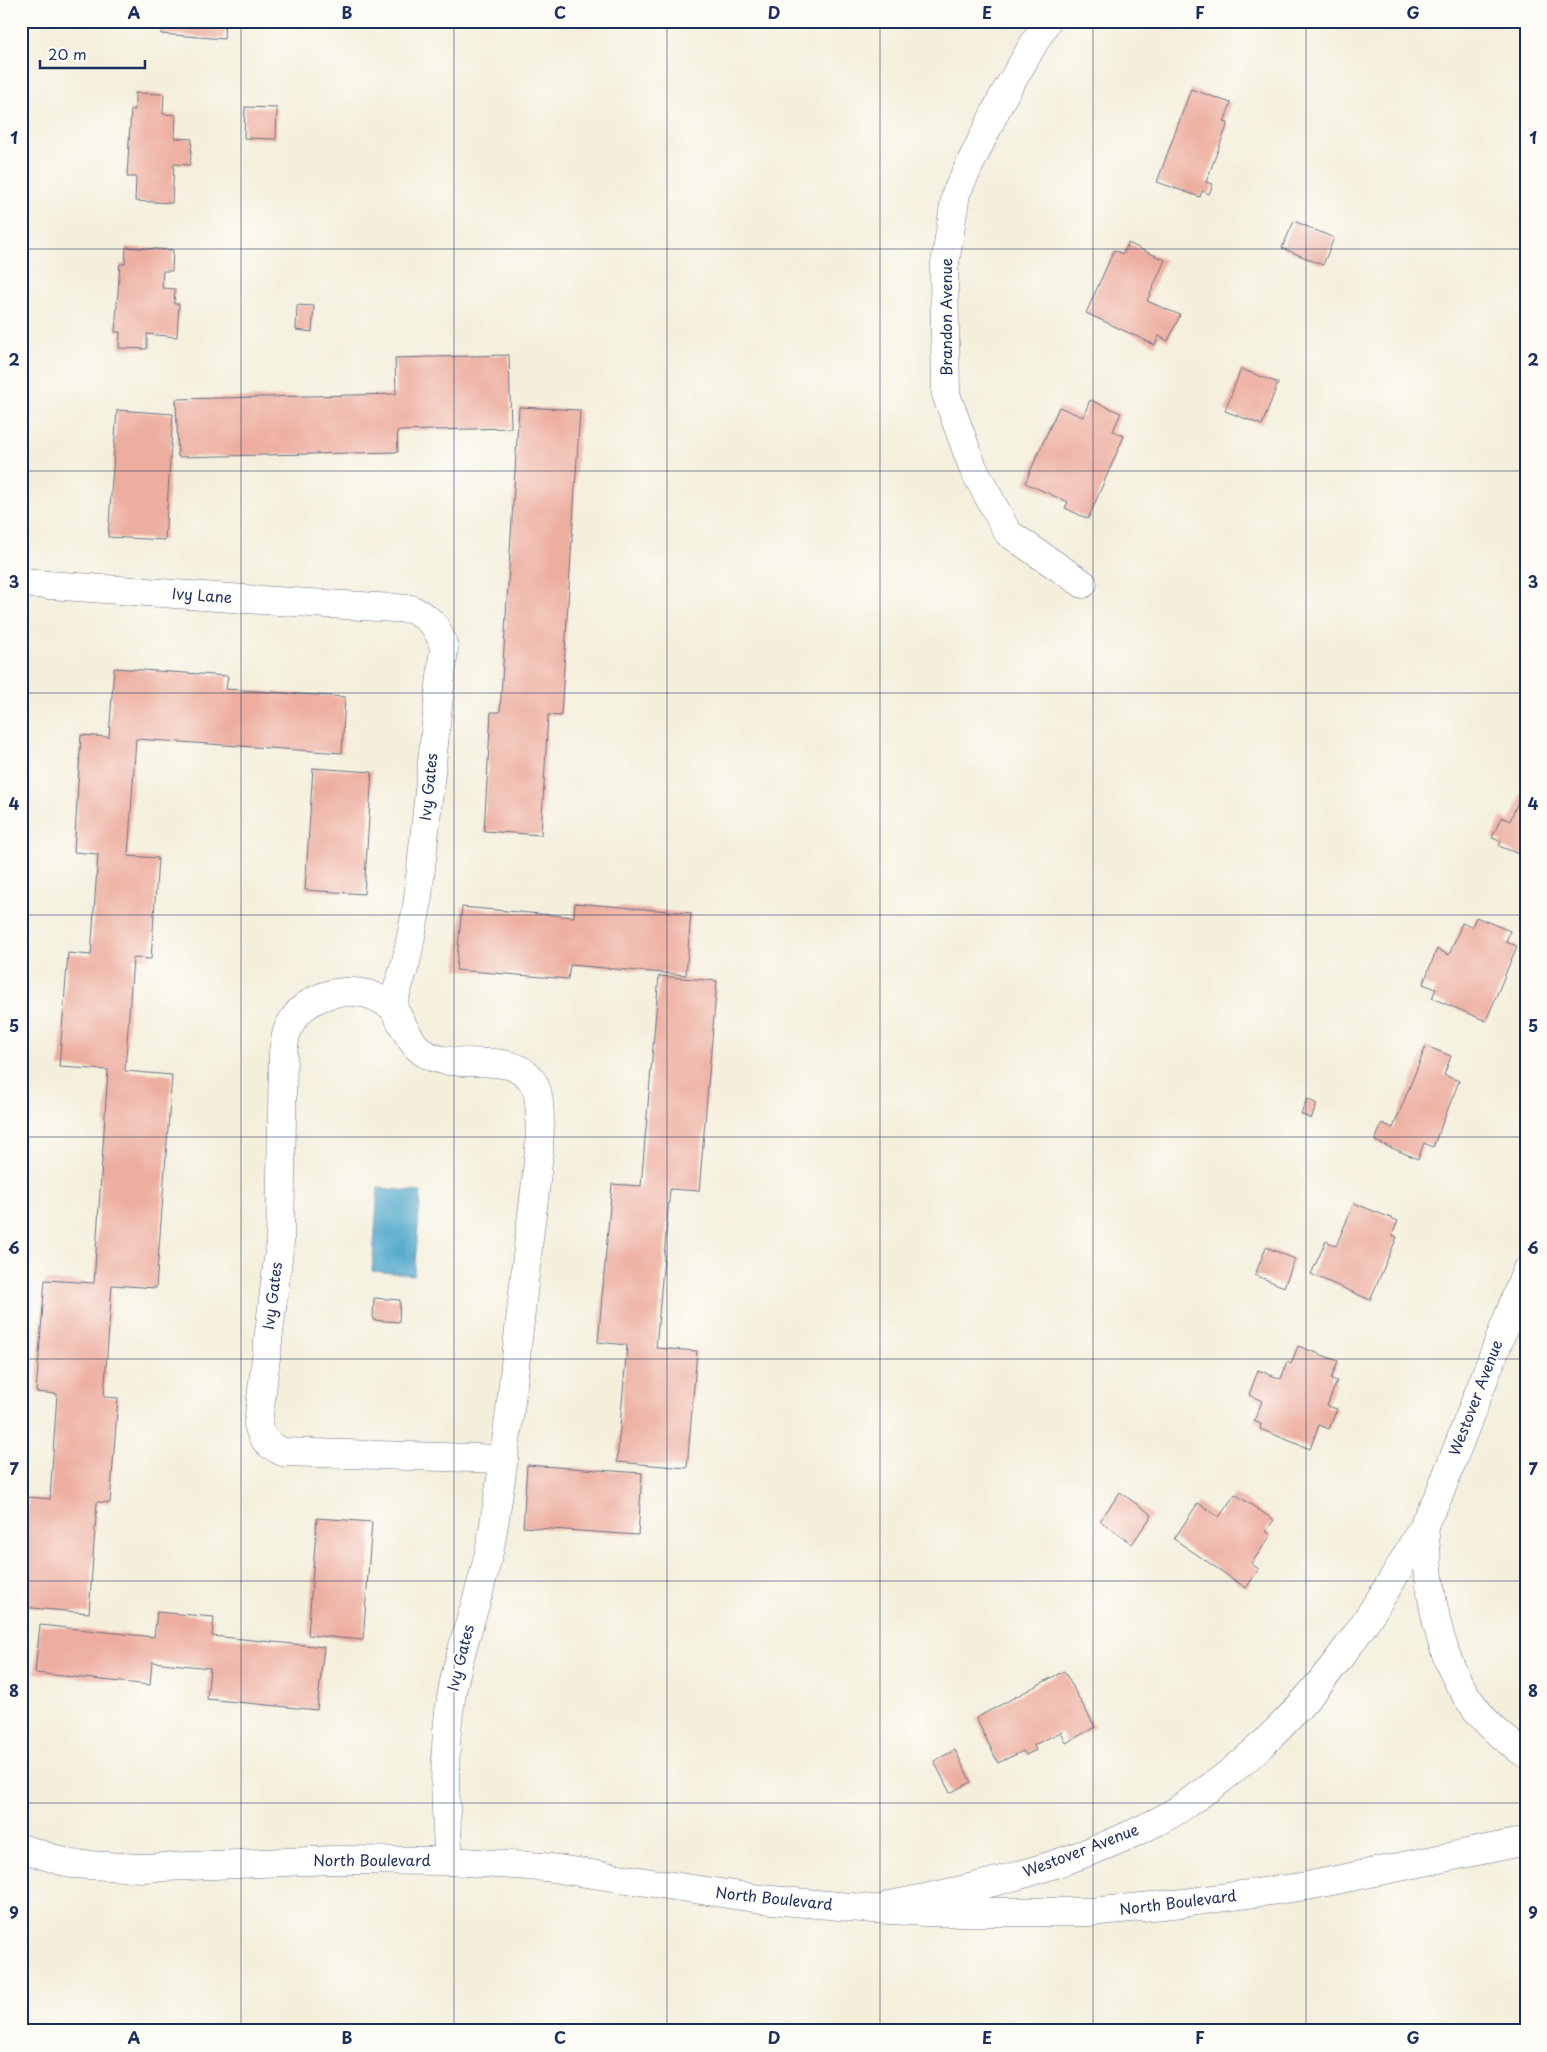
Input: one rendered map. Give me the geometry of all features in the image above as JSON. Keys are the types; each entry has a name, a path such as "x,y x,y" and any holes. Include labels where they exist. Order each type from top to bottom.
{"street":[{"name":"Brandon Avenue","path":"1047,21 1002,98 956,192 944,270 946,394 974,468 1008,533 1083,584"},
{"name":"Ivy Lane","path":"21,583 383,607"},
{"name":"Ivy Gates","path":"383,607 411,609 428,617 440,633 444,648 417,906 406,962 392,1006"},
{"name":"Ivy Gates","path":"449,1861 444,1796 447,1730 452,1691 490,1545 504,1459 536,1178 540,1104 535,1085 525,1073 509,1064 439,1060 417,1048 392,1006 368,994 343,992 320,997 301,1010 288,1029 283,1052 280,1242 258,1424 261,1436 269,1446 284,1452 504,1459"},
{"name":"Westover Avenue","path":"873,1909 961,1892 1056,1864 1115,1842 1168,1816 1224,1778 1275,1733 1322,1679 1377,1606 1424,1524 1439,1495 1526,1271"},
{"path":"1424,1524 1428,1579 1442,1646 1458,1684 1481,1717 1511,1745 1526,1754"},
{"name":"North Boulevard","path":"21,1848 71,1864 141,1868 334,1860 449,1861 545,1867 761,1899 873,1909 925,1912 1090,1912 1183,1903 1307,1886 1526,1841"}],"water":[{"path":"378,1188 421,1192 414,1275 372,1271"}],"building":[{"path":"162,21 225,21 224,39 161,34"},
{"path":"1191,89 1231,103 1224,122 1228,123 1206,182 1213,184 1209,194 1202,191 1200,197 1157,182"},
{"path":"135,93 164,94 163,114 176,115 175,138 192,139 190,165 174,164 172,203 135,201 136,177 127,177 131,109 135,110"},
{"path":"245,107 277,108 276,139 244,138"},
{"path":"1294,221 1334,238 1323,265 1282,248"},
{"path":"1128,243 1165,260 1147,301 1180,315 1168,341 1159,336 1155,345 1086,313 1114,250 1123,254"},
{"path":"126,247 173,250 172,271 163,271 162,288 175,289 174,304 179,304 177,337 147,334 147,349 119,348 120,332 115,332 120,264 125,264"},
{"path":"297,305 314,306 312,332 296,330"},
{"path":"509,355 511,428 397,431 398,452 178,457 176,399 396,394 395,358"},
{"path":"1241,369 1278,383 1262,425 1225,411"},
{"path":"1090,400 1121,413 1113,431 1124,436 1088,519 1065,508 1068,502 1025,483 1059,407 1083,417"},
{"path":"519,407 580,410 561,716 548,715 541,835 484,831 491,712 500,712"},
{"path":"117,410 173,414 165,540 108,537"},
{"path":"114,668 228,676 226,689 345,697 342,753 136,739 128,856 158,858 151,959 133,958 125,1071 172,1075 156,1288 112,1285 104,1397 118,1398 110,1503 97,1502 89,1613 21,1607 21,1589 28,1497 50,1499 57,1394 36,1392 45,1280 94,1283 108,1070 59,1067 68,953 91,955 98,854 74,852 81,735 109,737"},
{"path":"313,768 372,772 364,894 305,890"},
{"path":"1526,782 1526,857 1499,846 1501,841 1492,838 1501,817 1510,821"},
{"path":"575,903 691,913 686,975 570,965 568,979 456,970 462,907 574,917"},
{"path":"1476,917 1510,931 1506,942 1517,946 1486,1021 1432,998 1436,989 1423,984 1437,949 1449,955 1462,923 1472,927"},
{"path":"659,976 717,981 699,1191 670,1189 656,1348 697,1351 687,1468 617,1462 627,1345 598,1342 612,1184 641,1186"},
{"path":"1426,1046 1451,1056 1444,1075 1459,1081 1433,1147 1424,1143 1418,1159 1375,1141 1382,1123 1393,1128"},
{"path":"1307,1099 1317,1104 1311,1119 1301,1114"},
{"path":"1354,1203 1398,1221 1392,1235 1397,1237 1370,1300 1311,1274 1326,1241 1336,1246"},
{"path":"1266,1247 1295,1259 1284,1287 1255,1275"},
{"path":"374,1298 400,1300 399,1322 373,1320"},
{"path":"1298,1346 1338,1361 1331,1379 1337,1381 1327,1406 1337,1409 1329,1429 1319,1425 1310,1449 1260,1429 1261,1424 1254,1421 1262,1401 1249,1395 1258,1370 1281,1379 1287,1362 1291,1364"},
{"path":"527,1465 642,1473 638,1535 523,1527"},
{"path":"1120,1492 1152,1515 1132,1544 1100,1521"},
{"path":"1235,1494 1274,1520 1266,1531 1271,1535 1251,1564 1259,1569 1246,1588 1174,1539 1198,1503 1219,1517"},
{"path":"317,1518 372,1522 363,1640 308,1635"},
{"path":"157,1612 214,1617 212,1636 324,1647 317,1710 207,1699 210,1668 152,1662 150,1685 35,1673 40,1625 154,1637"},
{"path":"1064,1671 1095,1727 1066,1743 1061,1732 1034,1745 1036,1750 1026,1755 1023,1751 998,1763 976,1718"},
{"path":"955,1750 971,1782 950,1793 934,1761"}]}
